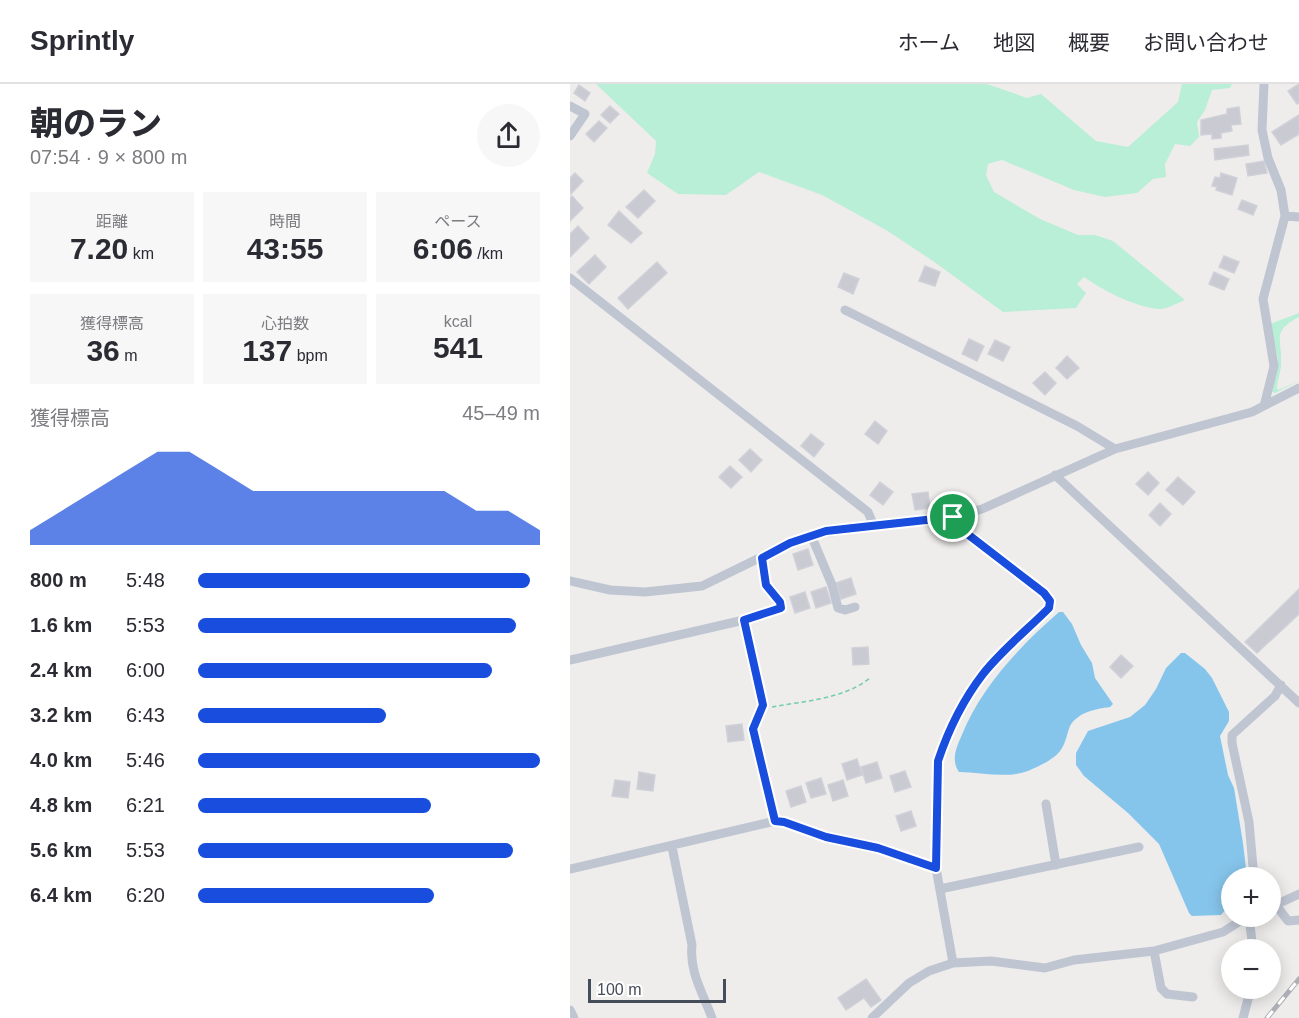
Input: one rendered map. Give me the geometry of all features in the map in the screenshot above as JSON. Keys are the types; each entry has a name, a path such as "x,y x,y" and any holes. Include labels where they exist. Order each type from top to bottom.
{"street":[{"path":"1264,84 1263,130 1268,158 1281,190 1285,216 1263,299 1274,366 1264,406"},
{"path":"570,106 585,114 570,136"},
{"path":"1285,216 1299,217"},
{"path":"570,278 868,512 874,526"},
{"path":"846,310 1077,426 1115,449"},
{"path":"570,581 610,590 645,592 702,586 811,535 826,531 953,517 982,509 1115,449 1252,412 1299,388"},
{"path":"1055,475 1094,514 1299,703"},
{"path":"953,517 957,526 1044,593 1050,601 1049,608 985,672 971,690 942,747 938,761 936,868 954,963"},
{"path":"811,535 832,585 838,608 845,610 855,608"},
{"path":"570,660 744,620 781,608 780,602 766,585 762,558"},
{"path":"744,620 762,710 753,729 775,821"},
{"path":"1253,867 1249,822 1232,744 1233,735 1275,696 1281,685"},
{"path":"1046,804 1056,865"},
{"path":"570,869 672,847 775,821 826,837 878,848 936,868"},
{"path":"672,847 692,945 693,970 712,1018"},
{"path":"940,889 1139,847"},
{"path":"1281,902 1299,894"},
{"path":"1281,915 1287,921 1299,921"},
{"path":"873,1018 909,983 929,971 954,963 991,961 1045,968 1074,960 1154,951 1223,932 1231,927"},
{"path":"1154,951 1161,988 1167,994 1193,997"},
{"path":"1243,1018 1248,999"},
{"path":"570,1011 574,1018"}],"path":[{"path":"762,710 848,692 861,686 870,678"}],"green space":[{"path":"596,84 987,84 1027,98 1041,94 1096,141 1128,147 1178,102 1182,84 1232,84 1230,88 1212,90 1205,110 1197,122 1199,137 1190,146 1175,144 1165,164 1166,177 1153,179 1137,193 1105,197 1074,190 1002,160 988,164 986,175 994,192 1040,219 1078,235 1095,235 1113,241 1185,300 1158,309 1139,305 1119,297 1084,277 1077,284 1086,293 1076,308 1003,312 886,230 822,195 759,172 726,195 678,194 647,173 655,154 656,141"},
{"path":"1299,313 1299,317 1284,327 1281,332 1281,368 1277,388 1278,390 1299,381 1275,393 1272,392 1278,358 1270,324"}],"water":[{"path":"1059,612 1063,612 1072,624 1092,663 1095,678 1113,704 1078,717 1070,726 1065,743 1056,756 1028,771 1002,775 959,772 955,763 956,750 979,701 1016,654"},
{"path":"1181,653 1185,653 1205,669 1212,678 1229,712 1229,721 1220,736 1228,775 1234,788 1246,867 1221,867 1221,915 1192,916 1189,913 1159,844 1128,813 1084,776 1076,765 1076,753 1088,731 1130,717 1145,705 1166,668"}],"building":[{"path":"1299,84 1299,103 1297,104 1288,91"},
{"path":"579,85 590,93 585,101 574,93"},
{"path":"610,106 619,114 610,123 601,115"},
{"path":"1239,107 1241,124 1231,125 1232,131 1221,133 1221,138 1212,139 1212,134 1201,135 1201,120 1227,114 1227,109"},
{"path":"1299,115 1299,134 1281,145 1272,132"},
{"path":"599,121 607,128 594,142 586,134"},
{"path":"1248,145 1249,155 1215,160 1214,149"},
{"path":"1264,161 1267,173 1248,176 1246,164"},
{"path":"575,173 583,181 571,194 570,178"},
{"path":"1221,173 1237,178 1232,195 1216,190 1217,187 1212,186 1215,177 1220,178"},
{"path":"644,190 655,201 638,218 626,207"},
{"path":"572,196 583,208 570,221 570,198"},
{"path":"1242,200 1257,206 1253,215 1238,209"},
{"path":"619,211 642,233 631,243 608,225"},
{"path":"578,226 589,238 570,257 570,234"},
{"path":"595,255 606,267 589,284 577,272"},
{"path":"1224,256 1239,262 1234,273 1219,267"},
{"path":"657,262 667,273 628,309 618,298"},
{"path":"925,266 940,272 935,286 919,281"},
{"path":"1214,272 1229,279 1224,290 1209,284"},
{"path":"844,273 859,279 853,294 838,287"},
{"path":"969,339 984,346 977,361 962,354"},
{"path":"995,340 1010,347 1003,361 988,354"},
{"path":"1067,356 1079,368 1067,379 1056,368"},
{"path":"1045,372 1056,383 1045,395 1033,383"},
{"path":"875,421 887,431 878,444 865,434"},
{"path":"811,434 824,444 814,457 801,446"},
{"path":"750,449 762,460 751,472 739,460"},
{"path":"730,466 742,477 731,488 719,477"},
{"path":"1148,472 1159,483 1148,495 1136,484"},
{"path":"1178,477 1195,492 1183,505 1166,490"},
{"path":"880,482 893,492 883,505 870,495"},
{"path":"928,492 930,508 915,510 912,494"},
{"path":"1160,503 1171,514 1160,526 1149,515"},
{"path":"808,549 813,565 798,570 793,554"},
{"path":"851,578 856,594 841,599 836,583"},
{"path":"826,587 831,603 816,608 811,592"},
{"path":"1299,589 1299,614 1257,653 1245,642"},
{"path":"805,592 810,608 795,613 790,597"},
{"path":"868,647 869,664 853,665 852,648"},
{"path":"1121,655 1133,666 1121,678 1110,667"},
{"path":"742,724 744,740 728,742 726,726"},
{"path":"857,759 862,775 847,780 842,764"},
{"path":"877,762 882,778 866,783 861,767"},
{"path":"905,771 911,787 895,792 890,776"},
{"path":"639,772 655,775 653,791 637,789"},
{"path":"821,778 826,794 811,798 806,783"},
{"path":"615,780 630,782 628,798 612,796"},
{"path":"843,780 848,796 833,801 828,785"},
{"path":"801,786 806,802 791,807 786,791"},
{"path":"911,811 916,826 901,831 896,816"},
{"path":"866,979 881,1000 871,1007 864,998 846,1010 838,998"}],"railway":[{"path":"1267,1018 1299,979"}],"route":[{"path":"953,517 957,526 1044,593 1050,601 1049,608 985,672 971,690 942,747 938,761 936,868 878,848 826,837 775,821 753,729 753,724 763,705 744,620 781,608 780,602 766,585 762,558 790,543 826,531 953,517"}]}
